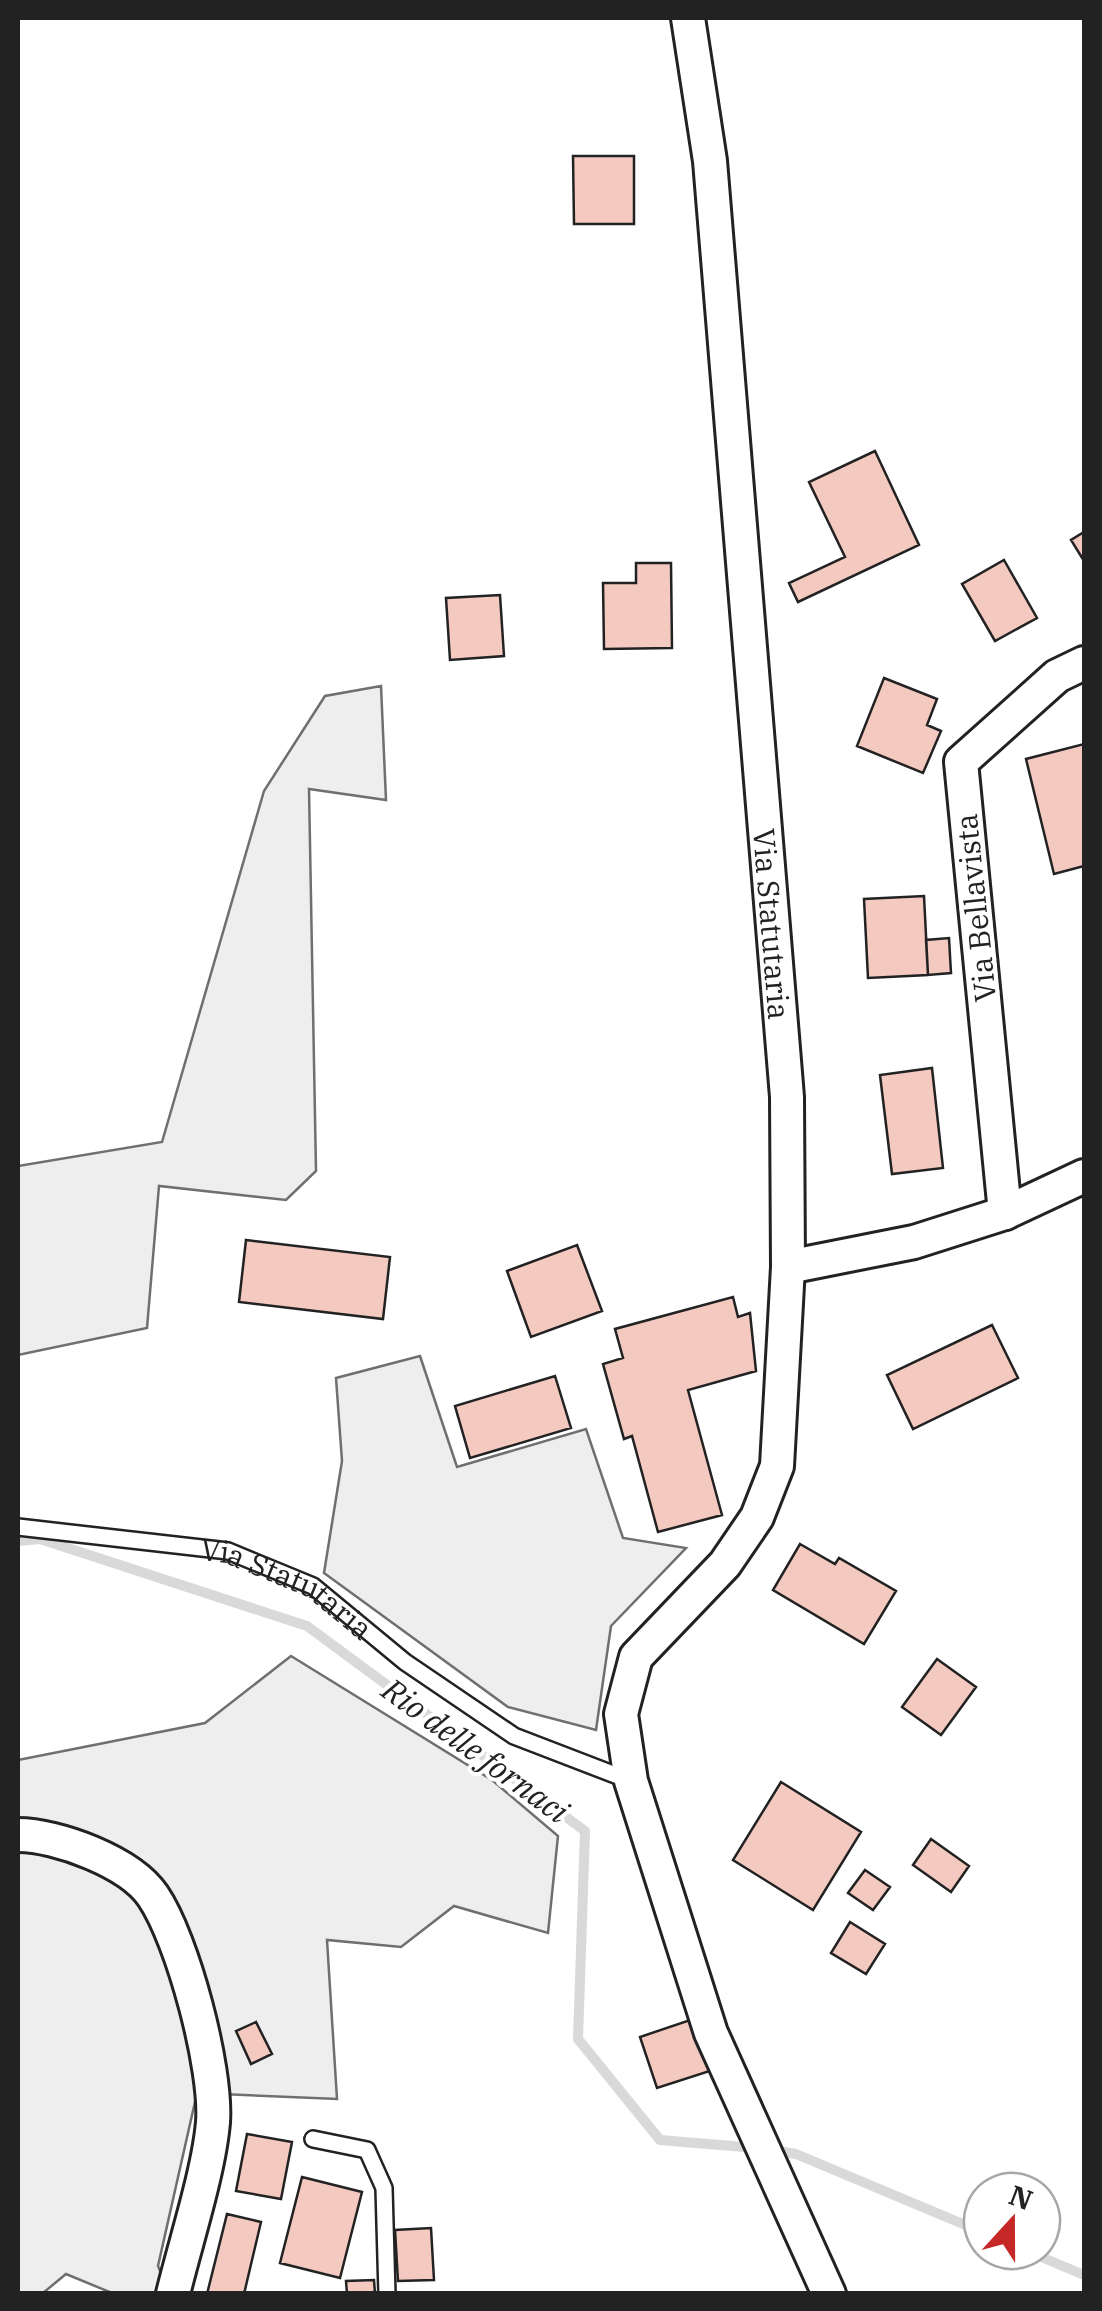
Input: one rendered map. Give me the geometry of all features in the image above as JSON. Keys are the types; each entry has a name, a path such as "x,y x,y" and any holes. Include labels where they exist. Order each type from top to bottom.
{"street":[{"name":"Via Statutaria","path":"688,18 710,161 785,1078 788,1266 777,1466 758,1518 726,1564 636,1658 621,1714 631,1780 711,2032 829,2294"},
{"name":"Via Bellavista","path":"1005,1213 961,762 1057,676 1084,662"},
{"path":"788,1266 914,1242 1005,1213 1084,1176"},
{"path":"18,1835 38,1836 94,1852 152,1893 192,1982 213,2122 173,2294"}],"lane":[{"name":"Via Statutaria","path":"18,1527 228,1550 313,1586 404,1662 514,1736 631,1780"},
{"path":"313,2138 368,2150 384,2188 387,2294"}],"shaded area":[{"path":"381,686 386,800 309,789 316,1171 286,1200 159,1186 147,1328 18,1355 18,1166 162,1142 264,791 325,696"},
{"path":"420,1356 457,1467 586,1429 623,1538 686,1548 611,1626 596,1730 508,1707 324,1573 342,1461 336,1378"},
{"path":"291,1656 492,1780 558,1836 548,1933 454,1906 401,1947 327,1940 337,2099 197,2093 158,2266 169,2293 112,2293 66,2274 43,2293 18,2294 18,1760 205,1723"}],"building":[{"path":"573,156 634,156 634,224 574,224"},
{"path":"875,451 919,545 798,602 789,583 845,557 809,482"},
{"path":"1084,532 1084,561 1071,540"},
{"path":"1004,560 1037,618 995,641 962,584"},
{"path":"636,563 671,563 672,648 604,649 603,583 636,583"},
{"path":"500,595 504,656 450,660 446,598"},
{"path":"884,678 937,699 927,725 941,731 923,773 857,746"},
{"path":"1084,744 1084,866 1054,874 1026,759"},
{"path":"924,896 928,975 868,978 864,899"},
{"path":"949,938 951,973 928,975 926,940"},
{"path":"932,1068 943,1168 892,1174 880,1075"},
{"path":"246,1240 390,1257 383,1319 239,1302"},
{"path":"577,1245 602,1311 531,1337 507,1271"},
{"path":"733,1297 738,1317 750,1313 756,1371 688,1390 722,1515 658,1532 632,1436 624,1439 603,1364 623,1358 615,1329"},
{"path":"992,1325 1018,1378 913,1429 887,1375"},
{"path":"555,1376 571,1428 470,1458 455,1406"},
{"path":"800,1544 835,1564 839,1558 896,1591 864,1644 773,1590"},
{"path":"937,1659 976,1687 941,1735 902,1707"},
{"path":"781,1782 861,1832 813,1910 733,1860"},
{"path":"931,1839 969,1866 951,1892 913,1865"},
{"path":"865,1870 890,1887 873,1910 848,1893"},
{"path":"850,1922 885,1944 866,1974 831,1953"},
{"path":"699,2017 716,2069 657,2088 640,2037"},
{"path":"256,2022 272,2054 251,2064 236,2031"},
{"path":"247,2134 292,2142 281,2199 236,2191"},
{"path":"302,2177 362,2192 340,2278 280,2263"},
{"path":"227,2214 261,2222 244,2294 207,2294"},
{"path":"431,2228 434,2280 398,2281 395,2230"},
{"path":"374,2280 375,2294 347,2294 346,2281"}],"waterway":[{"name":"Rio delle fornaci","path":"18,1541 40,1539 307,1626 585,1831 578,2039 660,2140 756,2148"},
{"name":"Rio delle fornaci","path":"773,2150 796,2154 962,2224"},
{"name":"Rio delle fornaci","path":"1062,2266 1084,2275"}]}
